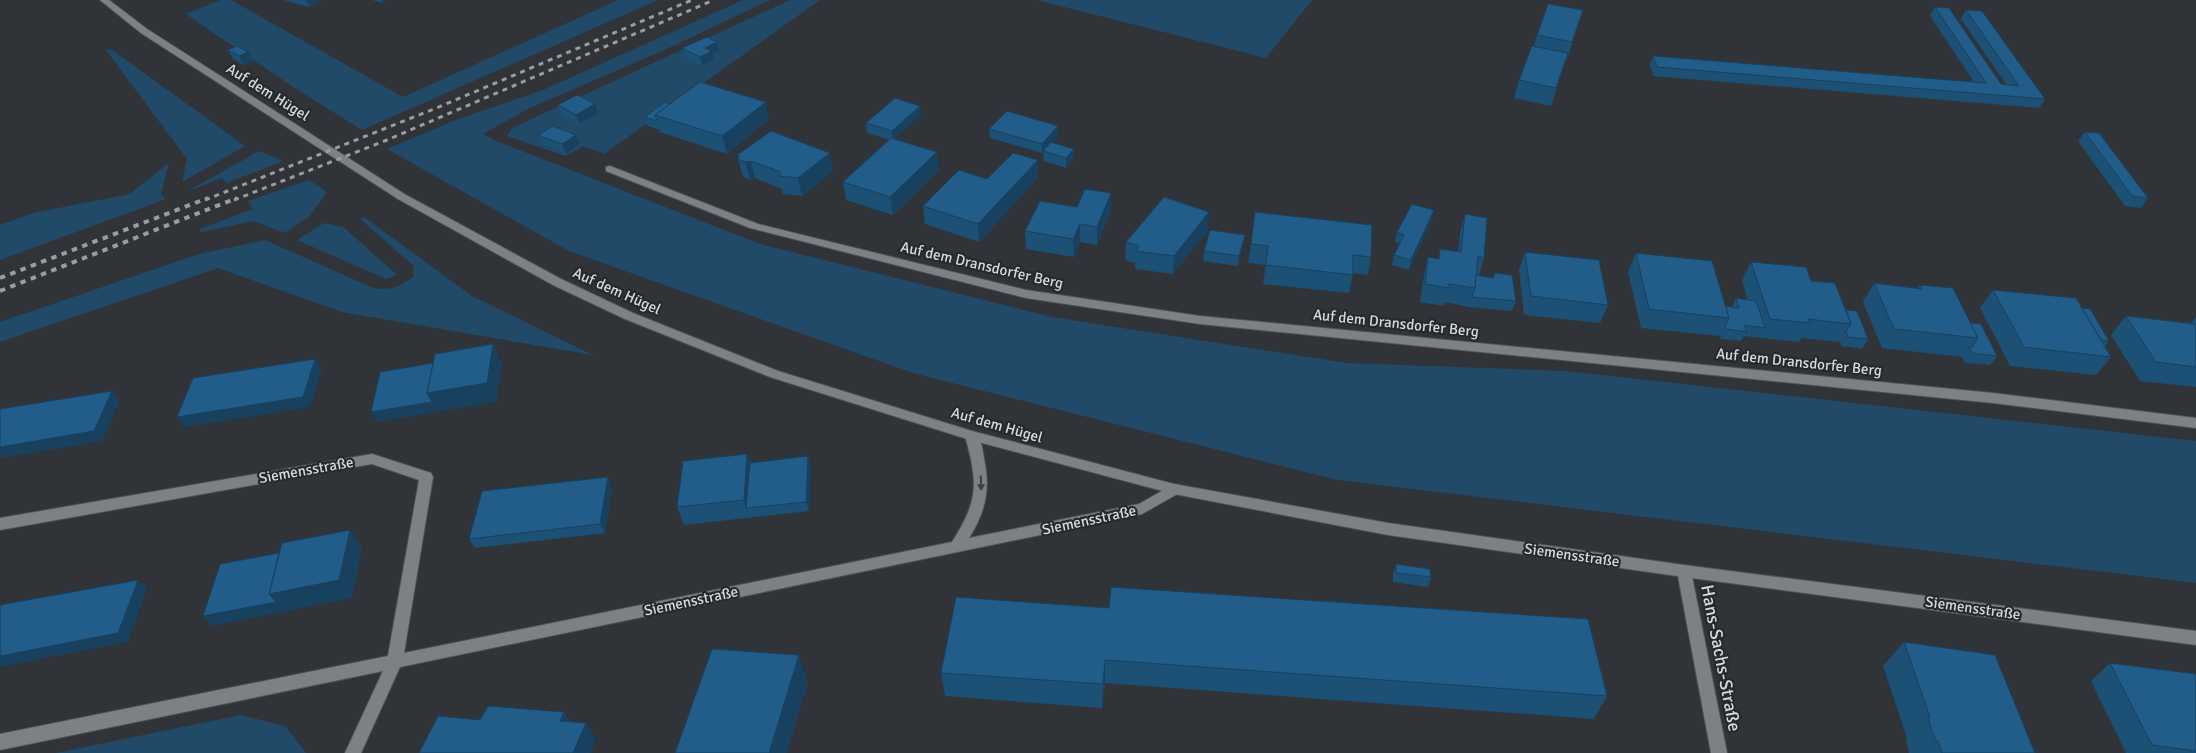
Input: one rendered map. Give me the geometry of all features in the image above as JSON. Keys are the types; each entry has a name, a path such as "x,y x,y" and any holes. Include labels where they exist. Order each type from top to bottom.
{"street":[{"name":"Auf dem Hügel","path":"104,0 144,32 402,197 557,282 629,316 774,374 972,436 1174,489"},
{"name":"Auf dem Dransdorfer Berg","path":"610,169 754,226 1026,294 1200,320 1993,398 2196,423"},
{"path":"957,546 975,519 982,494 981,470 972,436"},
{"name":"Siemensstraße","path":"0,524 372,459 426,477 395,661"},
{"name":"Siemensstraße","path":"0,742 1142,509 1174,489 1388,529 1684,571 2196,638"},
{"name":"Hans-Sachs-Straße","path":"1684,571 1719,753"},
{"path":"353,753 395,661"}],"shaded area":[{"path":"220,0 231,0 403,97 618,0 658,0 362,130 290,85 186,14"},
{"path":"743,0 770,0 671,47 528,109 483,134 494,140 760,244 1052,317 1346,363 1566,371 2196,441 2196,583 1338,480 913,373 569,251 387,149 458,119 543,90"},
{"path":"790,0 820,0 604,154 584,146 565,156 507,136 512,128"},
{"path":"1037,0 1312,0 1266,58"},
{"path":"111,49 245,146 182,182 187,159 106,50"},
{"path":"259,151 283,161 227,183 222,178 186,192"},
{"path":"169,163 161,194 166,199 0,260 0,225 33,213 130,194"},
{"path":"309,180 327,192 310,216 284,233 254,221 201,232 200,229 253,209 248,201"},
{"path":"364,217 472,296 593,355 342,312 218,268 0,342 0,322 199,254 265,240 373,288 399,286 413,277 414,266 360,219"},
{"path":"324,223 343,227 396,274 395,276 386,279 297,240"},
{"path":"241,715 285,726 306,753 56,753"}],"building":[{"path":"1548,4 1583,10 1572,42 1537,35"},
{"path":"1935,7 1949,8 2001,84 2019,86 1966,10 1982,11 2045,99 1657,67 1653,56 1986,83"},
{"path":"707,37 717,42 705,48 712,51 700,57 682,48"},
{"path":"237,46 248,52 239,56 228,50"},
{"path":"1532,46 1568,53 1556,88 1519,80"},
{"path":"700,82 766,102 722,136 655,115"},
{"path":"577,95 595,104 576,115 558,105"},
{"path":"895,98 920,106 892,131 866,123"},
{"path":"665,102 670,104 655,115 657,121 645,117"},
{"path":"1007,111 1058,126 1042,144 989,129"},
{"path":"553,126 576,135 562,144 538,135"},
{"path":"771,131 830,153 798,178 779,176 781,172 751,161 745,162 738,159 739,156 737,155"},
{"path":"2085,132 2099,133 2148,198 2132,196"},
{"path":"891,138 937,152 890,197 843,182"},
{"path":"1051,142 1074,149 1066,158 1043,151"},
{"path":"1013,153 1038,160 978,224 923,206 959,170 987,179"},
{"path":"1085,189 1111,193 1097,227 1080,224 1073,239 1025,231 1040,201 1077,207"},
{"path":"1164,197 1209,212 1174,256 1136,251 1139,246 1126,242"},
{"path":"1412,204 1434,210 1411,260 1394,255 1404,235 1397,232"},
{"path":"1255,212 1372,225 1371,257 1353,255 1353,275 1266,265 1268,246 1251,244"},
{"path":"1465,214 1487,218 1484,258 1478,256 1475,288 1449,284 1449,288 1425,284 1428,257 1439,259 1440,249 1461,252"},
{"path":"1210,230 1245,235 1239,256 1204,251"},
{"path":"1525,252 1599,260 1608,305 1531,296"},
{"path":"1636,253 1712,261 1729,318 1649,309"},
{"path":"1751,262 1806,267 1811,281 1835,283 1851,324 1808,319 1810,323 1770,319"},
{"path":"1495,273 1512,275 1516,301 1472,297 1476,275 1493,278"},
{"path":"1874,283 1922,289 1920,285 1953,288 1978,338 1894,329"},
{"path":"1993,290 2076,298 2111,357 2024,347"},
{"path":"1736,298 1756,301 1765,328 1744,325 1747,332 1726,329 1725,326 1729,318 1726,306 1739,308"},
{"path":"2082,308 2090,309 2109,341 2101,340"},
{"path":"1846,310 1857,311 1868,339 1848,337 1846,332 1851,324"},
{"path":"2126,316 2196,324 2196,367 2156,362"},
{"path":"1970,323 1981,324 1997,356 1972,353 1969,347 1972,347 1978,338"},
{"path":"493,344 487,383 427,393 435,354"},
{"path":"315,359 303,397 177,417 193,378"},
{"path":"433,363 427,393 432,402 371,412 380,372"},
{"path":"112,391 94,431 0,447 0,409"},
{"path":"747,454 744,500 677,507 683,461"},
{"path":"808,456 806,502 746,508 750,463"},
{"path":"608,477 600,524 469,539 482,491"},
{"path":"350,530 339,580 269,594 282,543"},
{"path":"279,553 269,594 276,602 203,616 220,564"},
{"path":"1396,564 1430,569 1431,577 1396,573"},
{"path":"138,580 118,633 0,656 0,605"},
{"path":"1111,587 1588,619 1607,696 1105,660 1103,684 941,673 956,597 1109,608"},
{"path":"1904,642 1995,655 2035,753 1942,753 1931,728 1928,717 1930,717"},
{"path":"712,649 799,655 769,753 675,753"},
{"path":"2110,663 2196,674 2196,751 2152,745"},
{"path":"488,706 564,712 560,721 586,723 573,753 419,753 438,716 480,720"}],"railway":[{"path":"205,200 434,109 692,0"},
{"path":"234,200 387,140 714,0"},
{"path":"0,278 208,198"},
{"path":"0,291 237,198"}]}
